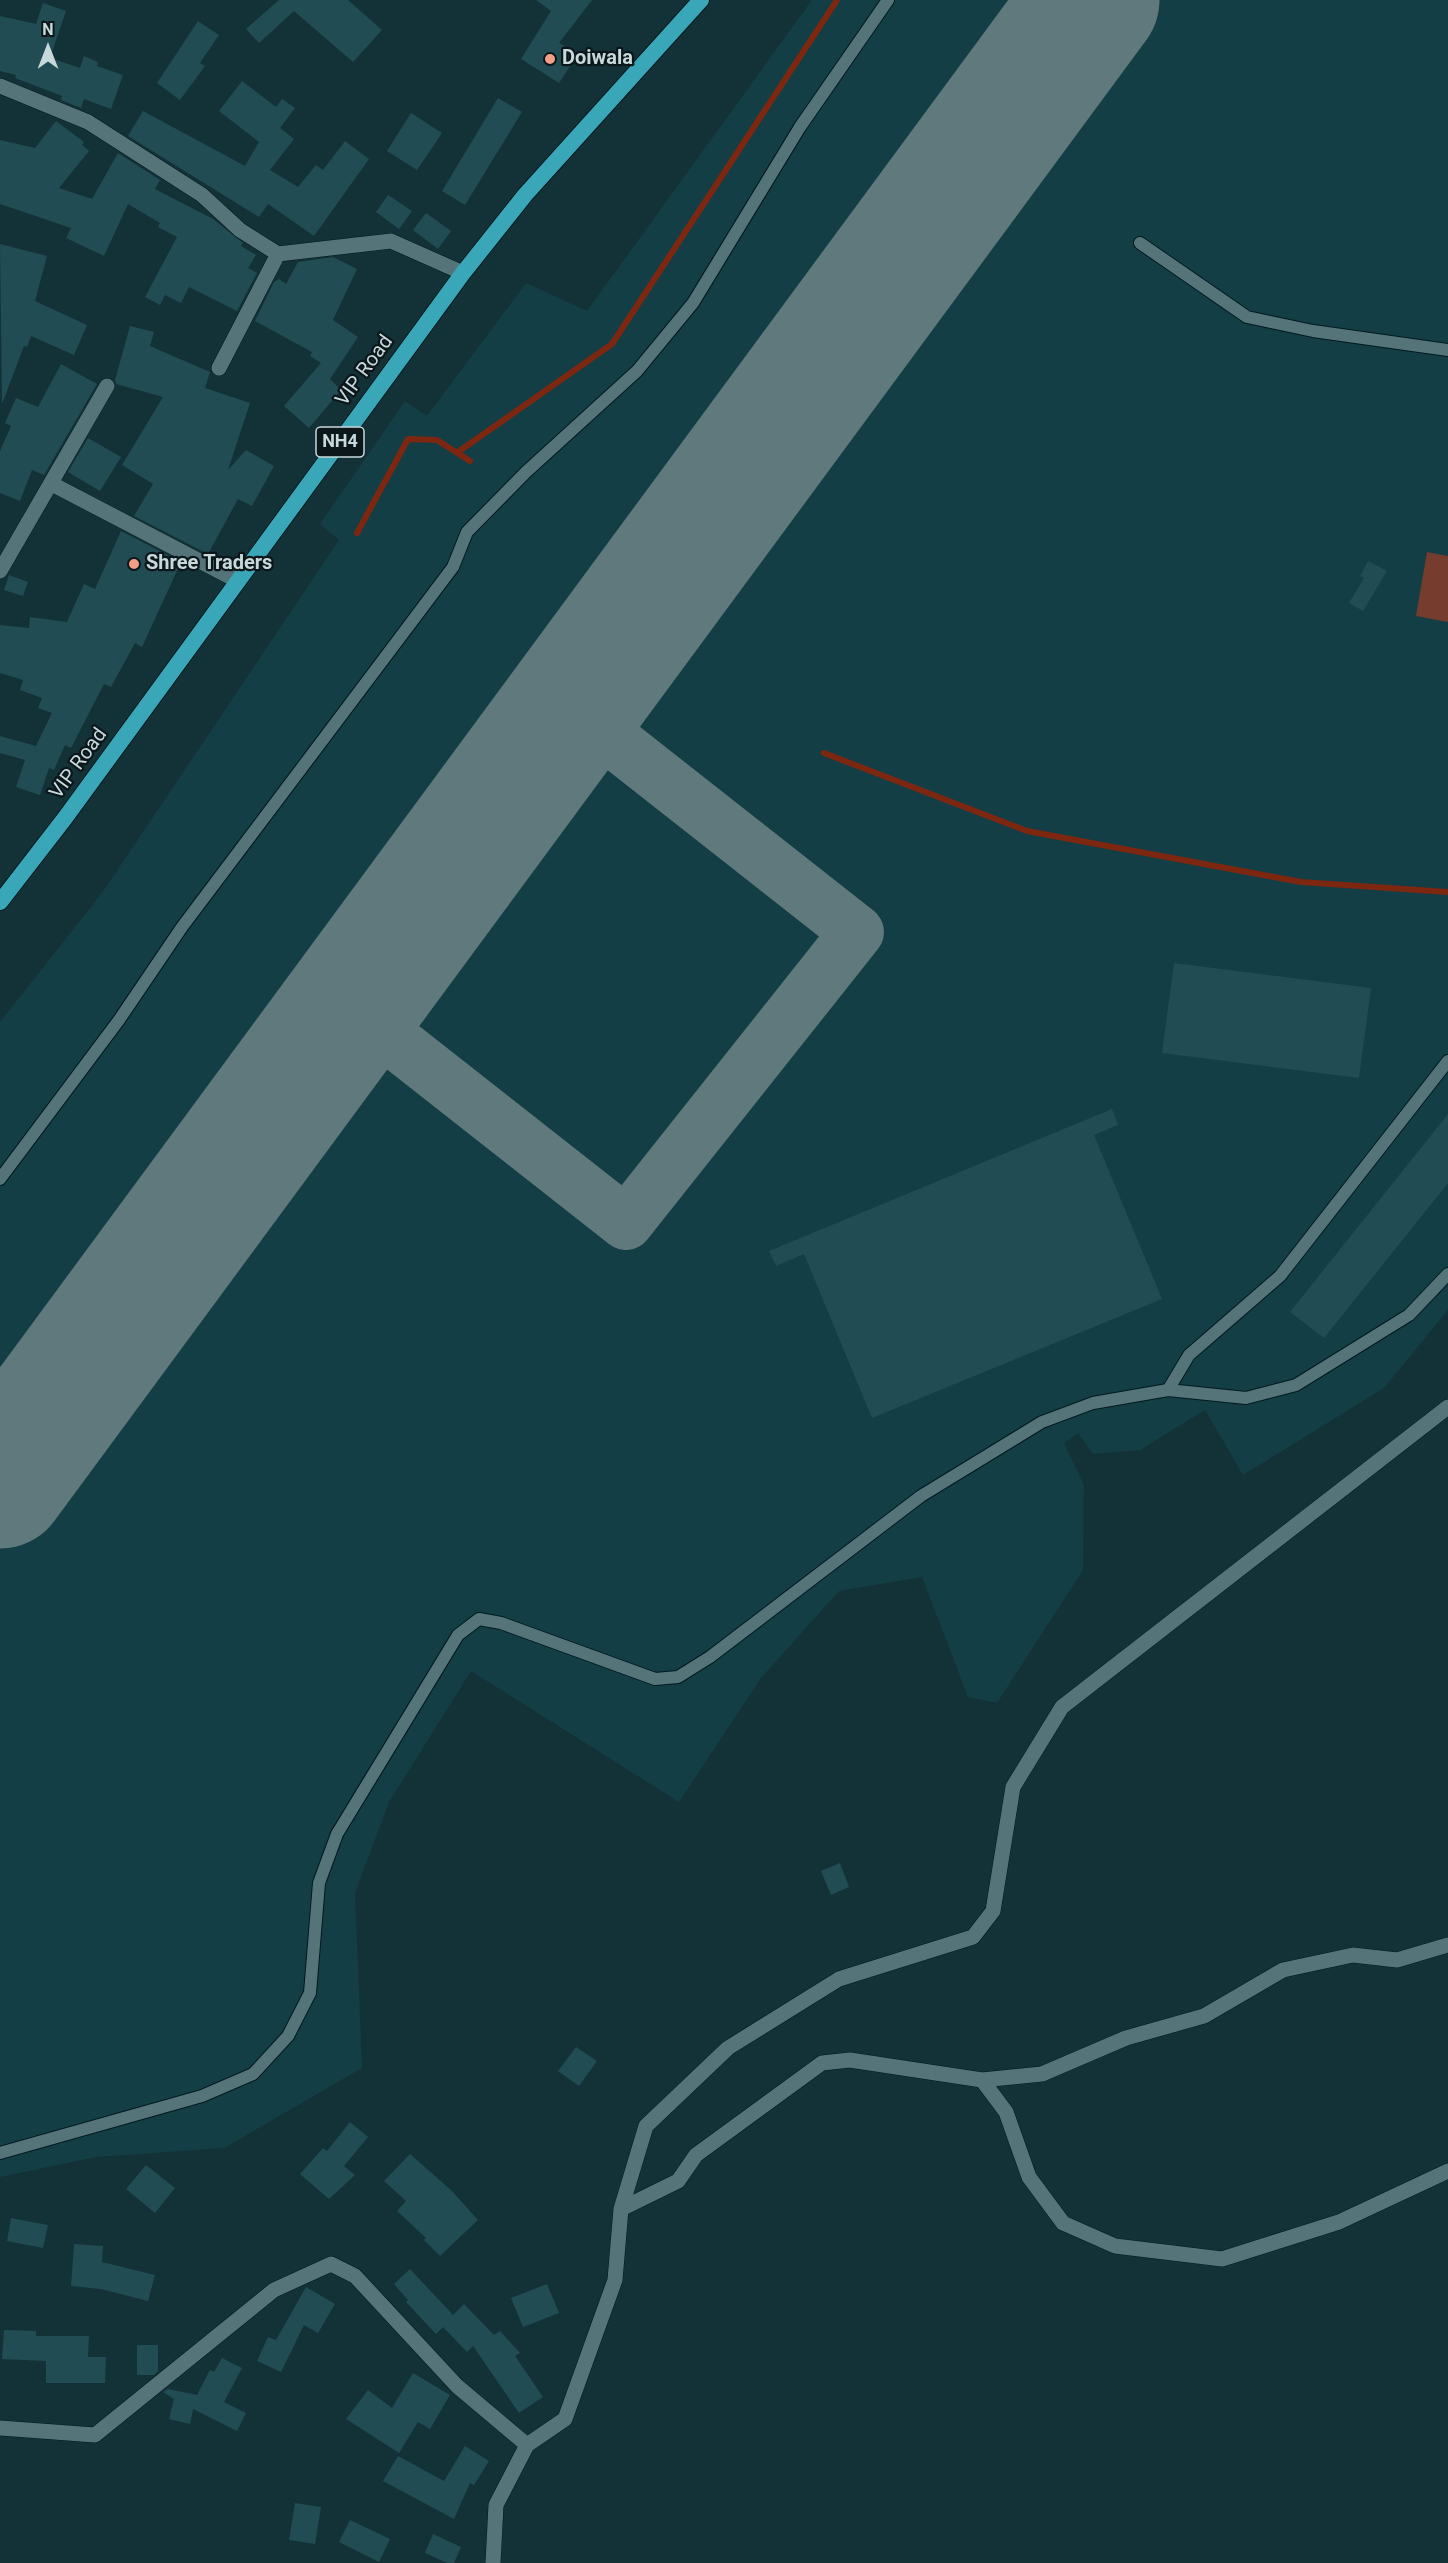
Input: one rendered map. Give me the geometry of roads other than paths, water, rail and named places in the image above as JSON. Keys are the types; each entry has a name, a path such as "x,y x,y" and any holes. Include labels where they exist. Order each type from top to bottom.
{"highway":[{"name":"VIP Road","path":"0,902 65,818 463,273 525,195 701,0"}],"street":[{"path":"0,86 88,122 202,195 240,230 278,254 391,241 463,273"},
{"path":"219,368 278,254"},
{"path":"0,571 107,386"},
{"path":"52,484 238,581"},
{"path":"493,2563 496,2505 528,2445 565,2419 615,2280 621,2209 646,2126 728,2048 839,1979 973,1937 993,1911 1013,1787 1062,1707 1448,1407"},
{"path":"621,2209 678,2181 696,2155 822,2063 850,2060 982,2080 1042,2074 1126,2038 1204,2016 1283,1970 1353,1955 1397,1960 1448,1945"},
{"path":"982,2080 1006,2112 1029,2177 1063,2223 1115,2246 1222,2259 1339,2222 1448,2171"},
{"path":"0,2428 95,2435 274,2290 331,2264 355,2276 457,2386 528,2445"}],"lane":[{"path":"0,1179 119,1020 182,927 453,567 467,532 526,472 637,371 693,303 800,127 888,0"},
{"path":"1140,243 1247,317 1313,331 1448,350"},
{"path":"1168,1390 1189,1355 1280,1276 1448,1061"},
{"path":"0,2153 202,2096 253,2074 288,2036 310,1993 319,1883 337,1833 458,1635 479,1619 501,1623 655,1679 678,1677 710,1657 921,1496 1042,1422 1092,1403 1168,1390 1246,1398 1296,1385 1409,1315 1448,1274"}],"waterway":[{"path":"458,452 612,344 837,0"},
{"path":"357,533 408,439 437,440 470,461"},
{"path":"824,753 1027,831 1301,882 1448,892"}],"place":[{"name":"Doiwala","path":"550,59"},
{"name":"Shree Traders","path":"134,564"}]}
